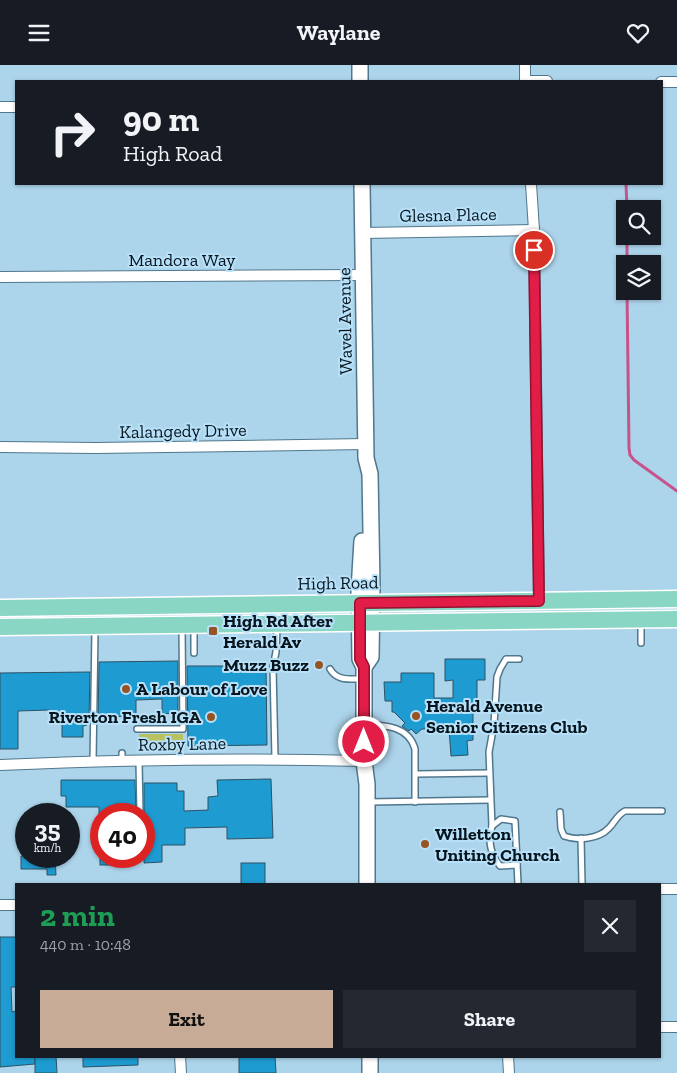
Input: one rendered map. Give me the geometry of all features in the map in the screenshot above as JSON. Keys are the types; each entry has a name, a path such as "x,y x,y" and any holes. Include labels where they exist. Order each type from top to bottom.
{"main road":[{"name":"High Road","path":"0,608 677,599"},
{"path":"0,627 677,619"}],"street":[{"path":"360,65 360,80"},
{"path":"525,65 525,80"},
{"path":"663,82 677,82"},
{"path":"0,107 15,107"},
{"name":"Wavel Avenue","path":"362,185 366,451 362,473 362,536 366,603 365,622 371,657 364,673 364,761 367,802 368,883"},
{"path":"531,185 534,230 539,601"},
{"name":"Glesna Place","path":"363,233 534,230"},
{"name":"Mandora Way","path":"0,277 363,275"},
{"name":"Kalangedy Drive","path":"0,447 366,451"},
{"name":"Roxby Lane","path":"0,765 93,761 122,757 139,761 275,759 364,761"},
{"path":"661,889 677,889"},
{"path":"0,905 15,905"},
{"path":"661,1027 677,1027"},
{"path":"180,1058 181,1073"},
{"path":"370,1058 370,1073"},
{"path":"508,1058 509,1073"}],"lane":[{"path":"640,619 641,643"},
{"path":"188,624 194,653"},
{"path":"137,729 183,729 188,624"},
{"path":"275,759 273,667 276,652 277,624"},
{"path":"93,761 95,730 95,626"},
{"path":"517,865 500,866 490,847 489,836 492,826 489,752 494,724 497,677 506,659 519,659"},
{"path":"330,669 339,678 364,673"},
{"path":"364,725 388,726 400,730 414,743 415,802"},
{"path":"139,761 140,803"},
{"path":"416,774 489,773"},
{"path":"367,802 490,801"},
{"path":"560,812 561,829 564,836 592,838 610,828 616,818 625,811 662,811"},
{"path":"492,826 501,819 515,821 518,883"},
{"path":"581,838 582,883"}],"green space":[{"path":"139,734 183,734 183,752 139,752"}],"building":[{"path":"445,659 485,659 485,680 477,680 477,706 473,706 473,740 467,741 468,755 451,756 449,729 422,729 416,734 411,729 409,731 402,726 405,723 392,712 392,701 385,701 384,682 401,682 401,673 434,673 434,698 453,698 453,680 445,681"},
{"path":"178,661 178,713 162,714 162,699 136,700 136,716 98,717 99,662"},
{"path":"187,666 266,666 267,745 188,746"},
{"path":"90,672 89,717 87,717 87,725 83,726 83,737 62,737 62,716 49,716 49,710 18,711 18,749 0,749 0,673"},
{"path":"271,779 273,838 227,839 227,827 185,828 185,845 162,845 162,862 155,862 155,803 144,803 144,783 177,783 177,791 184,791 184,811 208,810 208,797 218,796 217,780"},
{"path":"61,780 135,780 136,803 90,803 90,807 80,807 80,803 66,803 66,796 61,796"},
{"path":"241,863 265,863 265,883 241,883"},
{"path":"56,868 56,875 47,875 47,869 21,869"},
{"path":"0,937 15,937 15,987 11,987 12,1012 15,1011 15,1058 35,1058 35,1064 0,1067"},
{"path":"35,1058 56,1058 57,1073 35,1073"},
{"path":"83,1058 138,1058 138,1065 83,1067"},
{"path":"239,1058 275,1058 276,1073 239,1073"}],"waterway":[{"path":"626,185 627,200"},
{"path":"627,245 627,255"},
{"path":"627,300 630,455 634,460 677,491"}],"place":[{"name":"High Rd After Herald Av","path":"213,631"},
{"name":"Muzz Buzz","path":"319,665"},
{"name":"A Labour of Love","path":"126,689"},
{"name":"Herald Avenue Senior Citizens Club","path":"416,716"},
{"name":"Riverton Fresh IGA","path":"211,717"},
{"name":"Willetton Uniting Church","path":"425,844"}],"route":[{"path":"364,742 364,667 360,659 360,603 539,601 534,250"}]}
